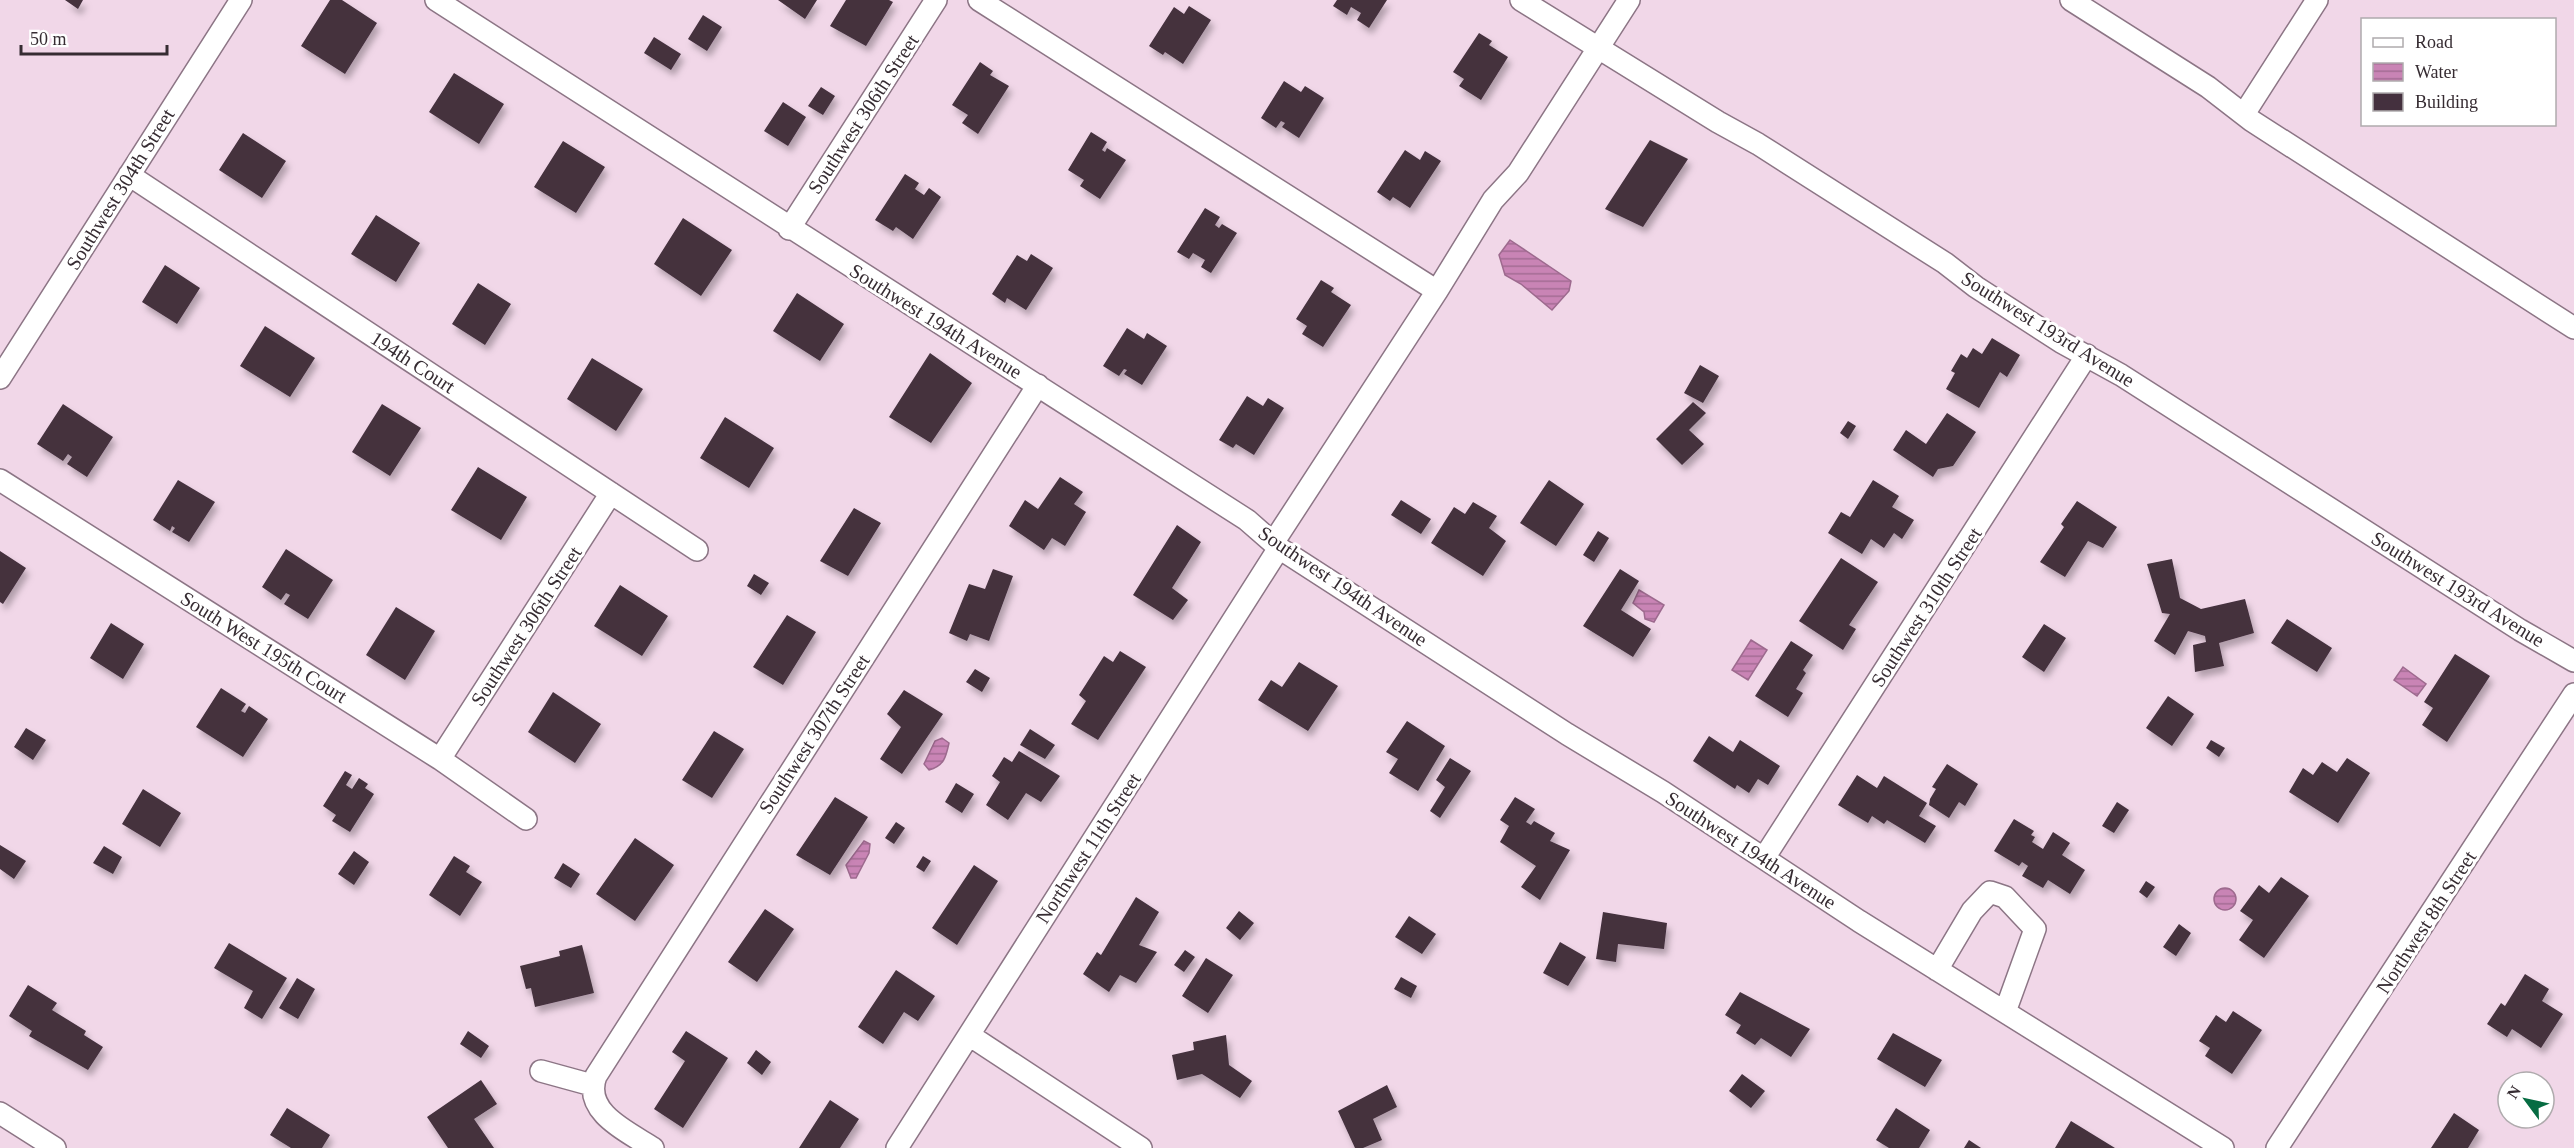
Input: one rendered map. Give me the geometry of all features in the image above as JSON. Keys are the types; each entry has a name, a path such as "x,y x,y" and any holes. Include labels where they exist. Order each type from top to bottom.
{"street":[{"name":"Southwest 304th Street","path":"0,378 240,0"},
{"name":"Southwest 194th Avenue","path":"436,0 789,229 1038,385 1247,520 1276,546 1764,858 1791,878 2223,1148"},
{"name":"Southwest 306th Street","path":"789,229 936,0"},
{"path":"979,0 1437,291"},
{"name":"Southwest 193rd Avenue","path":"1521,0 1718,122 1768,150 1945,263 1976,287 2061,342 2121,375 2520,630 2574,660"},
{"name":"Northwest 11th Street","path":"897,1148 1493,200 1518,173 1629,0"},
{"path":"2071,0 2208,87 2244,114 2574,328"},
{"path":"2244,114 2317,0"},
{"name":"194th Court","path":"129,175 697,550"},
{"name":"Southwest 310th Street","path":"1764,858 2087,355"},
{"name":"Southwest 307th Street","path":"592,1085 607,1058 1038,385"},
{"name":"South West 195th Court","path":"0,480 440,759 526,819"},
{"name":"Southwest 306th Street","path":"440,759 611,493"},
{"name":"Northwest 8th Street","path":"2277,1148 2574,694"},
{"path":"1937,970 1972,911 1990,892 2005,897 2035,928 2005,1012"},
{"path":"969,1035 1141,1148"},
{"path":"541,1071 592,1085 593,1098 601,1111 620,1127 653,1148"},
{"path":"0,1113 55,1148"}],"water":[{"path":"1510,240 1571,281 1569,291 1552,310 1521,284 1505,275 1499,255"},
{"path":"1639,590 1664,605 1654,622 1645,619 1644,612 1633,603"},
{"path":"1751,640 1767,650 1748,680 1732,670"},
{"path":"2403,667 2426,684 2417,696 2394,680"},
{"path":"942,738 949,743 945,757 938,766 929,770 924,764 935,741"},
{"path":"864,841 870,844 869,853 856,878 851,878 846,865"},
{"path":"2221,888 2229,888 2236,895 2236,903 2229,910 2221,910 2214,903 2214,895"}],"building":[{"path":"65,0 83,0 78,9"},
{"path":"330,0 342,0 377,23 345,74 301,46"},
{"path":"778,0 817,0 805,19"},
{"path":"846,0 889,0 893,2 866,46 830,26"},
{"path":"1337,0 1387,0 1369,28 1357,20 1361,13 1351,7 1347,15 1333,6"},
{"path":"1189,6 1211,20 1183,64 1165,52 1163,55 1149,46 1174,7 1184,14"},
{"path":"703,15 722,27 707,51 688,39"},
{"path":"1479,33 1492,41 1489,45 1508,57 1481,100 1459,86 1464,79 1453,72"},
{"path":"654,37 681,54 671,70 644,53"},
{"path":"980,62 993,71 990,75 1009,86 978,134 962,123 968,115 952,105"},
{"path":"454,73 504,104 479,144 429,112"},
{"path":"1284,81 1301,92 1305,86 1324,98 1299,138 1282,127 1285,123 1281,121 1276,128 1261,118"},
{"path":"821,87 835,96 823,115 808,106"},
{"path":"783,102 806,117 788,146 764,131"},
{"path":"1091,132 1107,142 1102,150 1105,152 1107,148 1126,160 1100,199 1080,186 1084,180 1068,170"},
{"path":"243,133 286,161 262,198 219,170"},
{"path":"1650,140 1688,159 1643,227 1605,209"},
{"path":"563,141 605,167 576,213 534,187"},
{"path":"1405,150 1420,160 1425,151 1441,161 1410,208 1393,197 1390,201 1377,192"},
{"path":"905,174 919,183 915,189 924,195 929,188 941,197 913,239 896,227 893,231 875,220"},
{"path":"1205,208 1220,217 1215,225 1219,228 1222,224 1237,233 1211,273 1201,267 1205,260 1193,253 1189,259 1177,252"},
{"path":"376,215 420,243 396,282 351,254"},
{"path":"683,218 732,250 701,296 654,264"},
{"path":"1031,254 1053,268 1026,310 1007,298 1005,303 992,294 1017,255 1027,261"},
{"path":"165,265 200,288 177,324 142,302"},
{"path":"1321,280 1334,288 1331,292 1351,305 1323,347 1302,334 1307,326 1296,319"},
{"path":"478,283 511,304 485,345 452,324"},
{"path":"797,293 844,324 820,361 773,331"},
{"path":"265,326 315,358 290,397 240,366"},
{"path":"1127,328 1144,339 1147,333 1167,346 1142,385 1124,374 1127,370 1124,369 1119,376 1103,366"},
{"path":"1992,338 2020,355 2007,377 2000,372 1979,408 1946,389 1955,373 1951,371 1961,354 1967,358 1973,348 1982,354"},
{"path":"930,353 972,383 931,443 889,417"},
{"path":"592,358 643,389 616,431 567,399"},
{"path":"1700,365 1719,376 1703,403 1684,393"},
{"path":"1247,396 1263,406 1268,398 1284,408 1254,455 1236,444 1233,448 1219,440"},
{"path":"1693,402 1706,413 1689,430 1704,444 1682,465 1656,439"},
{"path":"63,404 113,437 87,477 67,464 72,457 68,454 63,461 37,444"},
{"path":"382,404 421,428 390,476 352,452"},
{"path":"1947,413 1976,432 1953,466 1938,469 1933,477 1893,450 1906,430 1926,444"},
{"path":"725,417 774,448 749,488 700,458"},
{"path":"1848,421 1856,426 1848,439 1840,433"},
{"path":"478,467 527,497 501,540 451,510"},
{"path":"1060,477 1083,492 1074,504 1086,512 1065,546 1052,538 1044,550 1009,526 1025,500 1038,509"},
{"path":"178,480 215,502 189,542 172,532 175,528 172,526 170,531 153,520"},
{"path":"1549,480 1584,504 1556,546 1520,523"},
{"path":"1873,480 1899,496 1892,507 1914,520 1902,539 1894,533 1884,548 1871,539 1862,554 1828,533 1841,512 1850,517"},
{"path":"1401,500 1431,519 1421,534 1391,515"},
{"path":"2077,501 2117,527 2103,548 2088,541 2065,577 2040,562 2064,527 2061,524"},
{"path":"1473,502 1497,516 1489,528 1506,541 1483,576 1431,543 1454,507 1465,514"},
{"path":"854,508 881,523 848,576 820,561"},
{"path":"1177,525 1201,542 1172,588 1188,600 1173,620 1133,595"},
{"path":"1598,531 1609,538 1594,562 1583,555"},
{"path":"286,549 333,580 308,619 284,604 290,595 286,593 281,600 262,587"},
{"path":"0,551 26,568 3,604 0,602"},
{"path":"1841,558 1878,582 1849,625 1856,629 1843,650 1799,621"},
{"path":"2172,559 2180,598 2201,609 2245,599 2254,633 2219,643 2224,666 2195,672 2193,645 2206,642 2205,636 2188,631 2175,655 2154,641 2170,614 2162,613 2147,564"},
{"path":"993,569 1013,576 989,641 970,634 967,641 949,633 969,584 985,589"},
{"path":"1620,569 1639,581 1621,610 1651,629 1633,657 1583,626"},
{"path":"754,574 769,583 761,595 747,586"},
{"path":"620,585 668,616 642,656 594,626"},
{"path":"396,607 435,631 405,680 366,655"},
{"path":"787,615 816,632 783,685 753,667"},
{"path":"2287,619 2332,648 2317,672 2271,643"},
{"path":"111,623 144,644 123,679 90,658"},
{"path":"2044,624 2066,638 2044,672 2022,657"},
{"path":"1791,641 1813,655 1803,670 1806,673 1796,689 1803,693 1788,717 1755,696"},
{"path":"1120,651 1146,667 1098,740 1071,724 1086,701 1079,695 1104,656 1113,662"},
{"path":"2455,654 2490,676 2447,742 2422,725 2433,708 2424,702"},
{"path":"1299,662 1338,686 1308,731 1258,700 1271,680 1282,687"},
{"path":"975,669 990,678 982,692 966,682"},
{"path":"221,688 246,704 241,711 245,713 249,706 268,719 243,757 196,727"},
{"path":"904,690 943,714 902,774 880,759 901,727 887,714"},
{"path":"553,692 601,724 575,763 528,732"},
{"path":"2168,696 2194,714 2172,746 2146,728"},
{"path":"1407,721 1445,746 1418,791 1389,773 1398,759 1386,752"},
{"path":"26,728 46,740 33,760 14,747"},
{"path":"1030,729 1055,745 1045,759 1020,745"},
{"path":"714,731 744,749 712,798 682,780"},
{"path":"1709,736 1733,752 1740,740 1780,766 1768,785 1758,779 1749,793 1737,785 1735,789 1693,761"},
{"path":"2211,740 2225,748 2219,757 2206,748"},
{"path":"1019,751 1060,776 1041,802 1026,793 1008,820 986,805 1000,782 992,776 1004,757 1012,762"},
{"path":"1450,758 1471,771 1440,818 1430,811 1445,787 1436,780"},
{"path":"2347,758 2370,773 2338,823 2289,792 2303,768 2313,775 2322,762 2337,772"},
{"path":"1947,764 1978,784 1965,806 1959,802 1949,818 1929,805 1936,789 1932,787"},
{"path":"345,771 352,775 346,785 352,789 359,778 368,784 365,788 374,794 350,832 332,821 336,815 323,806"},
{"path":"1857,775 1877,788 1884,776 1927,803 1919,816 1936,826 1925,843 1887,820 1884,824 1872,816 1868,823 1838,805"},
{"path":"956,783 974,794 962,813 945,802"},
{"path":"143,789 181,813 160,847 122,824"},
{"path":"835,797 868,817 830,875 796,855"},
{"path":"1515,797 1535,809 1526,822 1531,825 1534,821 1555,833 1550,841 1570,850 1540,900 1521,887 1536,866 1500,842 1509,826 1500,820"},
{"path":"2117,802 2129,810 2114,833 2102,826"},
{"path":"2014,819 2034,831 2031,835 2035,837 2032,842 2043,849 2053,832 2070,843 2062,855 2085,870 2070,894 2048,880 2043,888 2022,876 2028,866 2022,862 2019,866 1994,851"},
{"path":"896,822 905,828 894,844 885,838"},
{"path":"635,838 674,865 635,921 596,894"},
{"path":"0,845 26,861 14,879 0,869"},
{"path":"104,846 122,857 113,874 93,863"},
{"path":"354,851 369,862 354,885 338,874"},
{"path":"454,856 470,866 466,872 482,882 460,916 429,895"},
{"path":"923,856 931,861 924,872 916,867"},
{"path":"563,863 580,874 571,888 554,878"},
{"path":"974,865 998,881 957,945 932,928"},
{"path":"2281,877 2309,896 2264,958 2239,940 2253,920 2240,911 2259,885 2269,893"},
{"path":"2146,881 2155,887 2147,898 2139,892"},
{"path":"1136,897 1159,912 1139,945 1157,952 1136,983 1120,975 1109,992 1083,974 1097,952 1101,955"},
{"path":"765,909 794,929 757,982 728,962"},
{"path":"1239,911 1254,923 1240,940 1226,928"},
{"path":"1603,912 1667,923 1664,949 1618,944 1616,962 1596,959"},
{"path":"1409,916 1436,934 1422,954 1395,937"},
{"path":"2179,924 2191,933 2176,956 2163,947"},
{"path":"1560,942 1586,957 1568,986 1543,973"},
{"path":"229,943 287,978 262,1019 244,1008 253,991 214,968"},
{"path":"582,945 594,993 535,1007 531,988 526,989 520,966 560,956 559,951"},
{"path":"1185,950 1195,957 1184,972 1174,965"},
{"path":"1206,958 1233,975 1208,1013 1182,996"},
{"path":"896,970 935,996 918,1021 904,1012 883,1044 858,1027"},
{"path":"2525,974 2549,989 2542,1001 2563,1014 2541,1048 2512,1029 2507,1037 2487,1024 2501,1003 2505,1006"},
{"path":"1401,977 1417,986 1411,998 1394,989"},
{"path":"297,978 315,989 298,1019 279,1008"},
{"path":"28,985 57,1003 52,1010 86,1031 84,1035 103,1047 88,1070 29,1036 32,1031 9,1016"},
{"path":"1740,992 1810,1029 1791,1057 1761,1038 1755,1045 1736,1033 1741,1025 1725,1015"},
{"path":"2233,1011 2262,1030 2232,1074 2205,1056 2210,1048 2199,1041 2216,1015 2226,1022"},
{"path":"468,1031 489,1046 481,1058 460,1044"},
{"path":"686,1031 728,1058 683,1128 654,1109 685,1061 672,1052"},
{"path":"1893,1033 1942,1060 1925,1087 1877,1059"},
{"path":"1226,1035 1229,1065 1252,1081 1240,1098 1202,1074 1177,1080 1172,1055 1194,1050 1193,1042"},
{"path":"756,1050 771,1062 762,1075 747,1063"},
{"path":"1742,1074 1765,1091 1751,1108 1729,1091"},
{"path":"481,1080 497,1104 474,1119 494,1148 448,1148 427,1117"},
{"path":"1387,1085 1397,1107 1373,1119 1382,1140 1363,1148 1355,1148 1338,1111"},
{"path":"830,1100 859,1119 840,1148 799,1148"},
{"path":"287,1108 330,1135 322,1148 291,1148 270,1135"},
{"path":"1896,1108 1930,1130 1919,1148 1889,1148 1876,1140"},
{"path":"2454,1113 2479,1130 2468,1148 2431,1148"},
{"path":"2071,1121 2115,1148 2055,1148"},
{"path":"1969,1140 1981,1148 1964,1148"}]}
